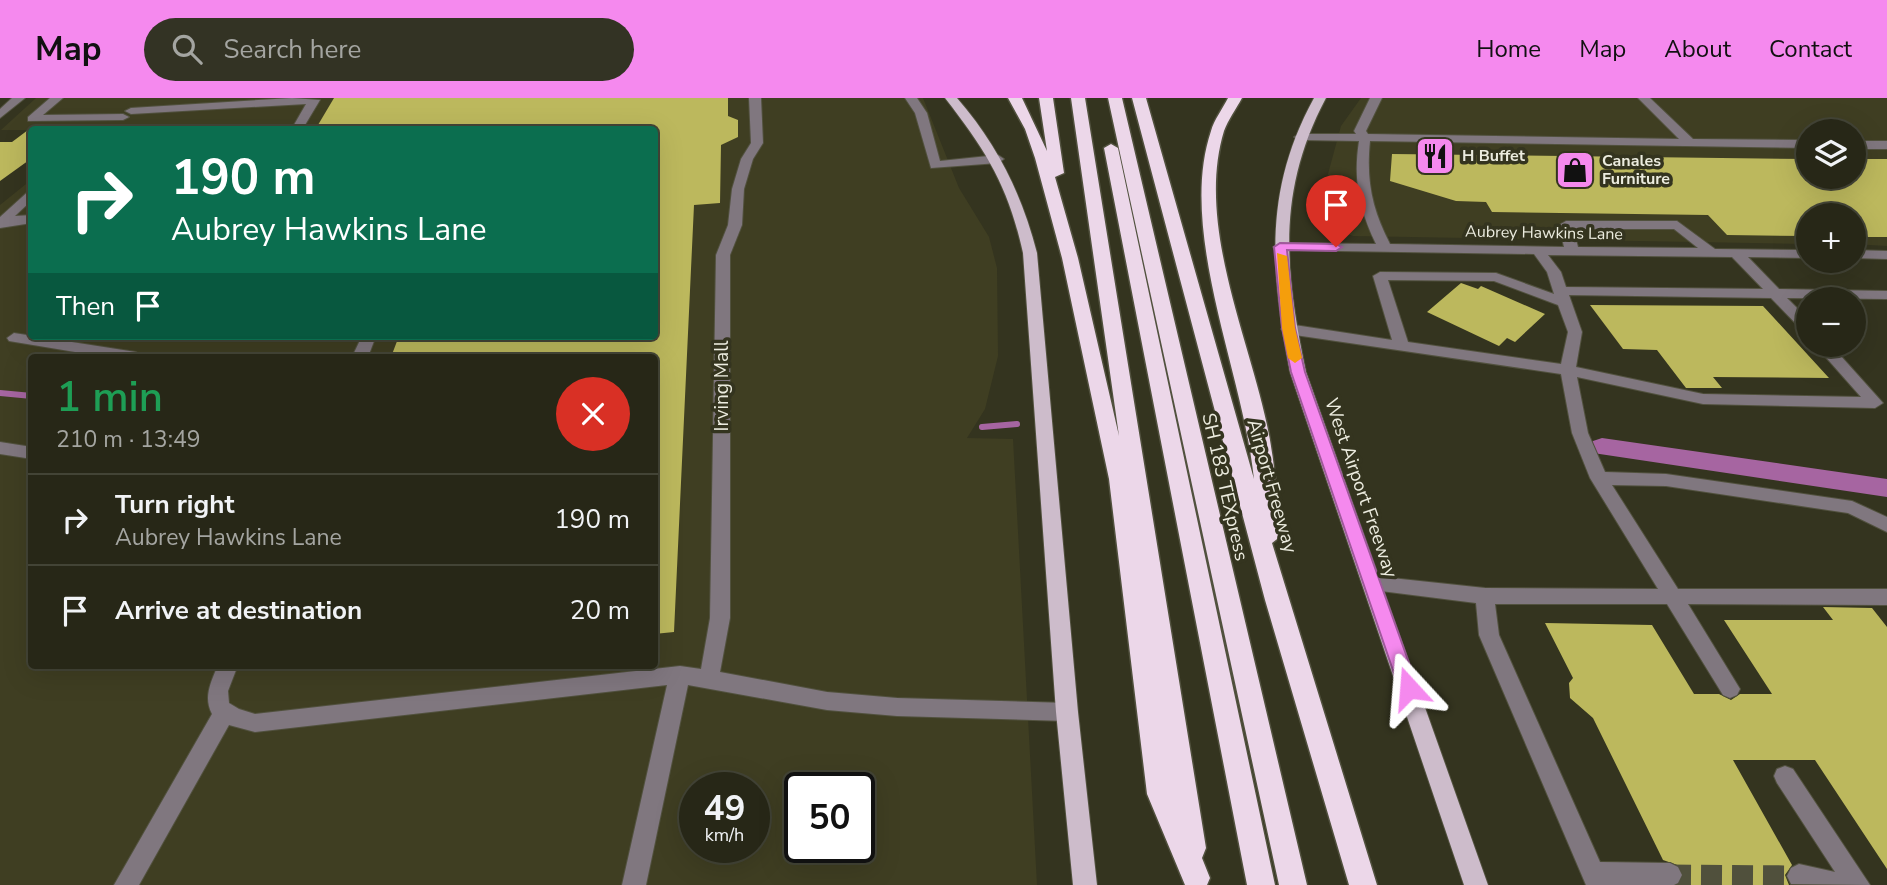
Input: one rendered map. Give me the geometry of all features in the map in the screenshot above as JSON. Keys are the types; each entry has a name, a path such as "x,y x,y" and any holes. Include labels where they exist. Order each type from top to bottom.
{"highway":[{"path":"1015,98 1032,129 1042,158 1070,258 1119,479 1160,794 1197,881"},
{"path":"1046,98 1070,258"},
{"path":"1078,98 1197,881"},
{"path":"1101,98 1261,885"},
{"name":"SH 183 TEXpress","path":"1115,98 1293,885"},
{"name":"Airport Freeway","path":"1139,98 1277,600 1363,885"},
{"path":"1145,120 1146,98"},
{"path":"1235,98 1219,124 1212,149 1209,177 1211,211 1239,356 1257,424 1277,600"}],"main road":[{"path":"951,98 998,159 1019,210 1030,253 1067,712 1085,885"},
{"name":"West Airport Freeway","path":"1320,98 1300,137 1287,178 1280,247 1289,328 1298,372 1476,885"}],"street":[{"path":"0,115 19,98"},
{"path":"57,98 32,118 314,100 298,126"},
{"path":"113,126 147,98"},
{"name":"Irving Mall","path":"709,679 720,618 723,255 735,225 738,189 747,159 757,143 755,98"},
{"path":"911,98 921,113 935,165 998,159"},
{"path":"1376,98 1360,131 1365,138 1360,169 1362,201 1385,248"},
{"path":"1644,98 1689,142"},
{"path":"1300,137 1796,144"},
{"path":"1866,145 1887,145"},
{"path":"2,223 28,196"},
{"path":"2,223 28,220"},
{"path":"1573,251 1566,225 1677,225 1711,252"},
{"name":"Aubrey Hawkins Lane","path":"1280,247 1796,254"},
{"path":"1538,251 1554,272 1574,332 1568,370 1580,433 1600,478 1730,689"},
{"path":"1736,253 1796,314"},
{"path":"1866,254 1887,255"},
{"path":"1402,346 1380,276 1496,277 1562,297 1777,293 1887,295"},
{"path":"1289,328 1568,370 1703,399 1875,403 1834,357"},
{"path":"7,339 28,333"},
{"path":"7,339 114,354"},
{"path":"0,448 28,452"},
{"path":"1600,478 1666,480 1852,507 1887,525"},
{"path":"1373,583 1485,596 1887,597"},
{"path":"1485,596 1489,635 1595,880 1670,875"},
{"path":"226,669 218,691 219,707 243,721 268,722 680,675 827,701 1067,712"},
{"path":"634,885 680,675"},
{"path":"127,885 225,712"},
{"path":"1785,776 1858,885"},
{"path":"1798,876 1842,885"}],"shaded area":[{"path":"36,98 923,98 959,188 989,237 997,268 998,356 985,409 967,438 1013,439 1037,885 0,885 0,205 28,182 28,340 658,340 658,126 28,126 28,130 1,130"},
{"path":"1361,98 1887,98 1887,246 1866,245 1866,203 1796,203 1796,244 1353,236 1315,222 1341,126"}],"building":[{"path":"334,98 728,98 728,116 738,120 738,137 721,145 720,203 694,205 674,632 658,634 658,354 392,354 397,340 658,340 658,126 317,126"},
{"path":"28,130 28,161 0,181 0,142 12,142"},
{"path":"1392,154 1796,159 1796,189 1866,189 1866,159 1887,159 1887,237 1866,237 1866,203 1796,203 1796,236 1727,235 1708,215 1492,212 1486,202 1456,201 1390,181"},
{"path":"1461,283 1478,289 1481,286 1545,314 1515,342 1507,338 1499,346 1427,312"},
{"path":"1590,305 1763,306 1796,342 1796,357 1810,357 1829,378 1713,377 1722,388 1686,388 1657,350 1623,349"},
{"path":"1823,607 1872,608 1887,627 1887,869 1815,760 1733,760 1792,865 1785,875 1789,885 1680,885 1684,876 1680,866 1663,860 1593,718 1570,698 1569,683 1573,678 1545,623 1652,625 1694,694 1719,694 1731,700 1740,694 1772,694 1724,620 1833,620"}],"waterway":[{"path":"0,393 28,396"},
{"path":"982,427 1017,424"},
{"path":"1602,447 1887,488"}],"tunnel":[{"path":"1670,875 1799,876"}],"slow traffic":[{"path":"1281,256 1295,358"}],"place":[{"name":"H Buffet","path":"1435,156"},
{"name":"Canales Furniture","path":"1575,170"}],"route":[{"path":"1336,247 1280,247 1289,328 1298,372 1409,688"}]}
